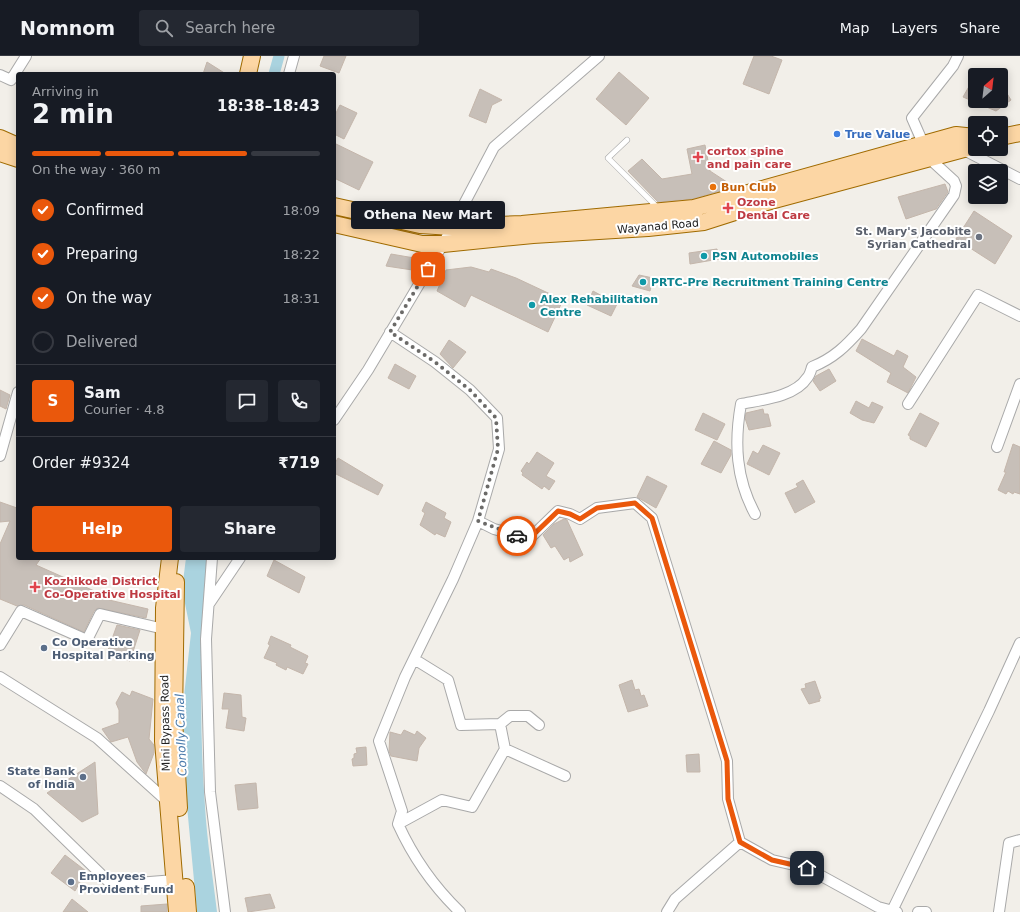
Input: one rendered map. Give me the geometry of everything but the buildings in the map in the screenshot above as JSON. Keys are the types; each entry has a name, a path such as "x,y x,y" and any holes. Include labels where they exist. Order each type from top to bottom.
{"main road":[{"path":"248,72 252,56"},
{"path":"260,72 264,56"},
{"path":"1008,136 1020,133"},
{"path":"336,206 420,225 452,227 522,224 694,208 956,135 968,136"},
{"path":"0,138 16,145"},
{"name":"Wayanad Road","path":"336,224 422,244 443,244 572,232 648,228 704,222 763,203 968,149"},
{"path":"0,153 16,158"},
{"name":"Mini Bypass Road","path":"170,560 164,608 163,742 177,912"},
{"name":"Mini Bypass Road","path":"176,560 174,719 188,912"}],"street":[{"path":"0,75 11,80 26,56"},
{"path":"289,72 294,56"},
{"path":"336,417 368,370 443,244 494,147 599,56"},
{"path":"755,514 747,500 739,471 737,440 741,404 769,399 800,386 807,379 812,367 833,357 844,349 862,329 954,195 956,186 954,181 930,159 912,118 953,66 958,56"},
{"path":"983,156 1020,179"},
{"path":"908,404 978,295 1020,316"},
{"path":"390,332 435,362 470,390 496,418 498,449 478,521 453,579 414,659 379,741 402,811 398,824 408,847 441,894 460,912"},
{"path":"997,447 1020,384"},
{"path":"0,456 16,399"},
{"path":"478,521 494,529 529,539 558,511 570,514 580,519 597,508 635,503 652,518 727,761 728,799 740,842 772,860 807,868 878,907 894,911 1020,643"},
{"path":"212,560 206,639 210,792 225,912"},
{"path":"208,605 239,560"},
{"path":"0,645 21,611 87,640 100,614 164,629"},
{"path":"414,659 448,680 461,725 500,724 510,716 528,716 539,725"},
{"path":"0,677 97,738 168,802"},
{"path":"398,824 442,800 472,807 505,749 500,724"},
{"path":"505,749 565,776"},
{"path":"0,786 34,810 112,885 175,880"},
{"path":"999,912 1009,843 1020,840"},
{"path":"667,912 675,899 740,842"},
{"path":"918,912 926,912"}],"lane":[{"path":"627,140 608,158 661,211"}],"water":[{"path":"186,560 208,560 203,620 201,713 206,819 217,912 197,912 180,732 191,633 182,589"}],"waterway":[{"name":"Conolly Canal","path":"275,72 279,56"}],"way so far":[{"path":"428,269 390,332 435,362 470,390 496,418 498,449 478,521 494,529 517,536"}],"place":[{"name":"True Value","path":"837,134"},
{"name":"cortox spine and pain care","path":"698,157"},
{"name":"Bun Club","path":"713,187"},
{"name":"Ozone Dental Care","path":"728,208"},
{"name":"St. Mary's Jacobite Syrian Cathedral","path":"979,237"},
{"name":"PSN Automobiles","path":"704,256"},
{"name":"Othena New Mart","path":"428,269"},
{"name":"PRTC-Pre Recruitment Training Centre","path":"643,282"},
{"name":"Alex Rehabilitation Centre","path":"532,305"},
{"name":"Kozhikode District Co-Operative Hospital","path":"35,587"},
{"name":"Co Operative Hospital Parking","path":"44,648"},
{"name":"State Bank of India","path":"83,777"},
{"name":"Employees Provident Fund","path":"71,882"}],"route":[{"path":"517,536 529,539 558,511 570,514 580,519 597,508 617,504 635,503 652,518 727,761 728,799 740,842 772,860 807,868"}]}
